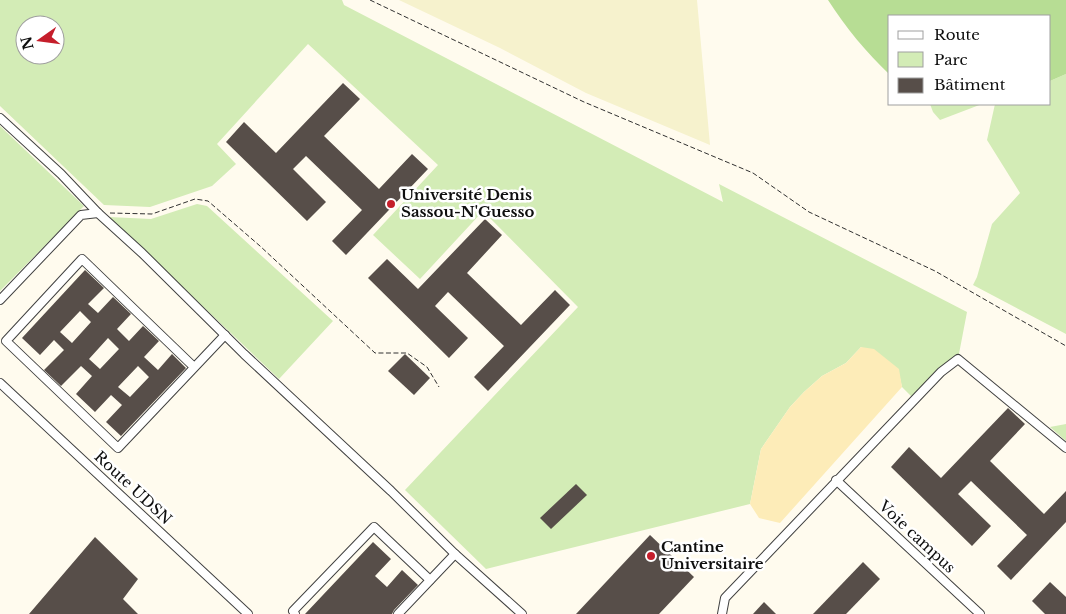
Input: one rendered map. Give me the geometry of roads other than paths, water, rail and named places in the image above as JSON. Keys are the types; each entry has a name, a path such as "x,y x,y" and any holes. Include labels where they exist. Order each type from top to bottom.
{"street":[{"path":"0,118 61,174 98,213 142,253 513,611 522,614"},
{"path":"0,300 81,215 98,213"},
{"path":"194,367 82,259 6,340 118,448 225,335"},
{"path":"722,614 725,598 941,372 958,359 1066,448"},
{"name":"Route UDSN","path":"0,383 248,614"},
{"name":"Voie campus","path":"836,480 980,614"},
{"path":"295,614 293,611 374,527 430,580"},
{"path":"398,614 455,554"}],"place":[{"name":"Université Denis Sassou-N'Guesso","path":"391,204"},
{"name":"Cantine Universitaire","path":"651,556"}]}
